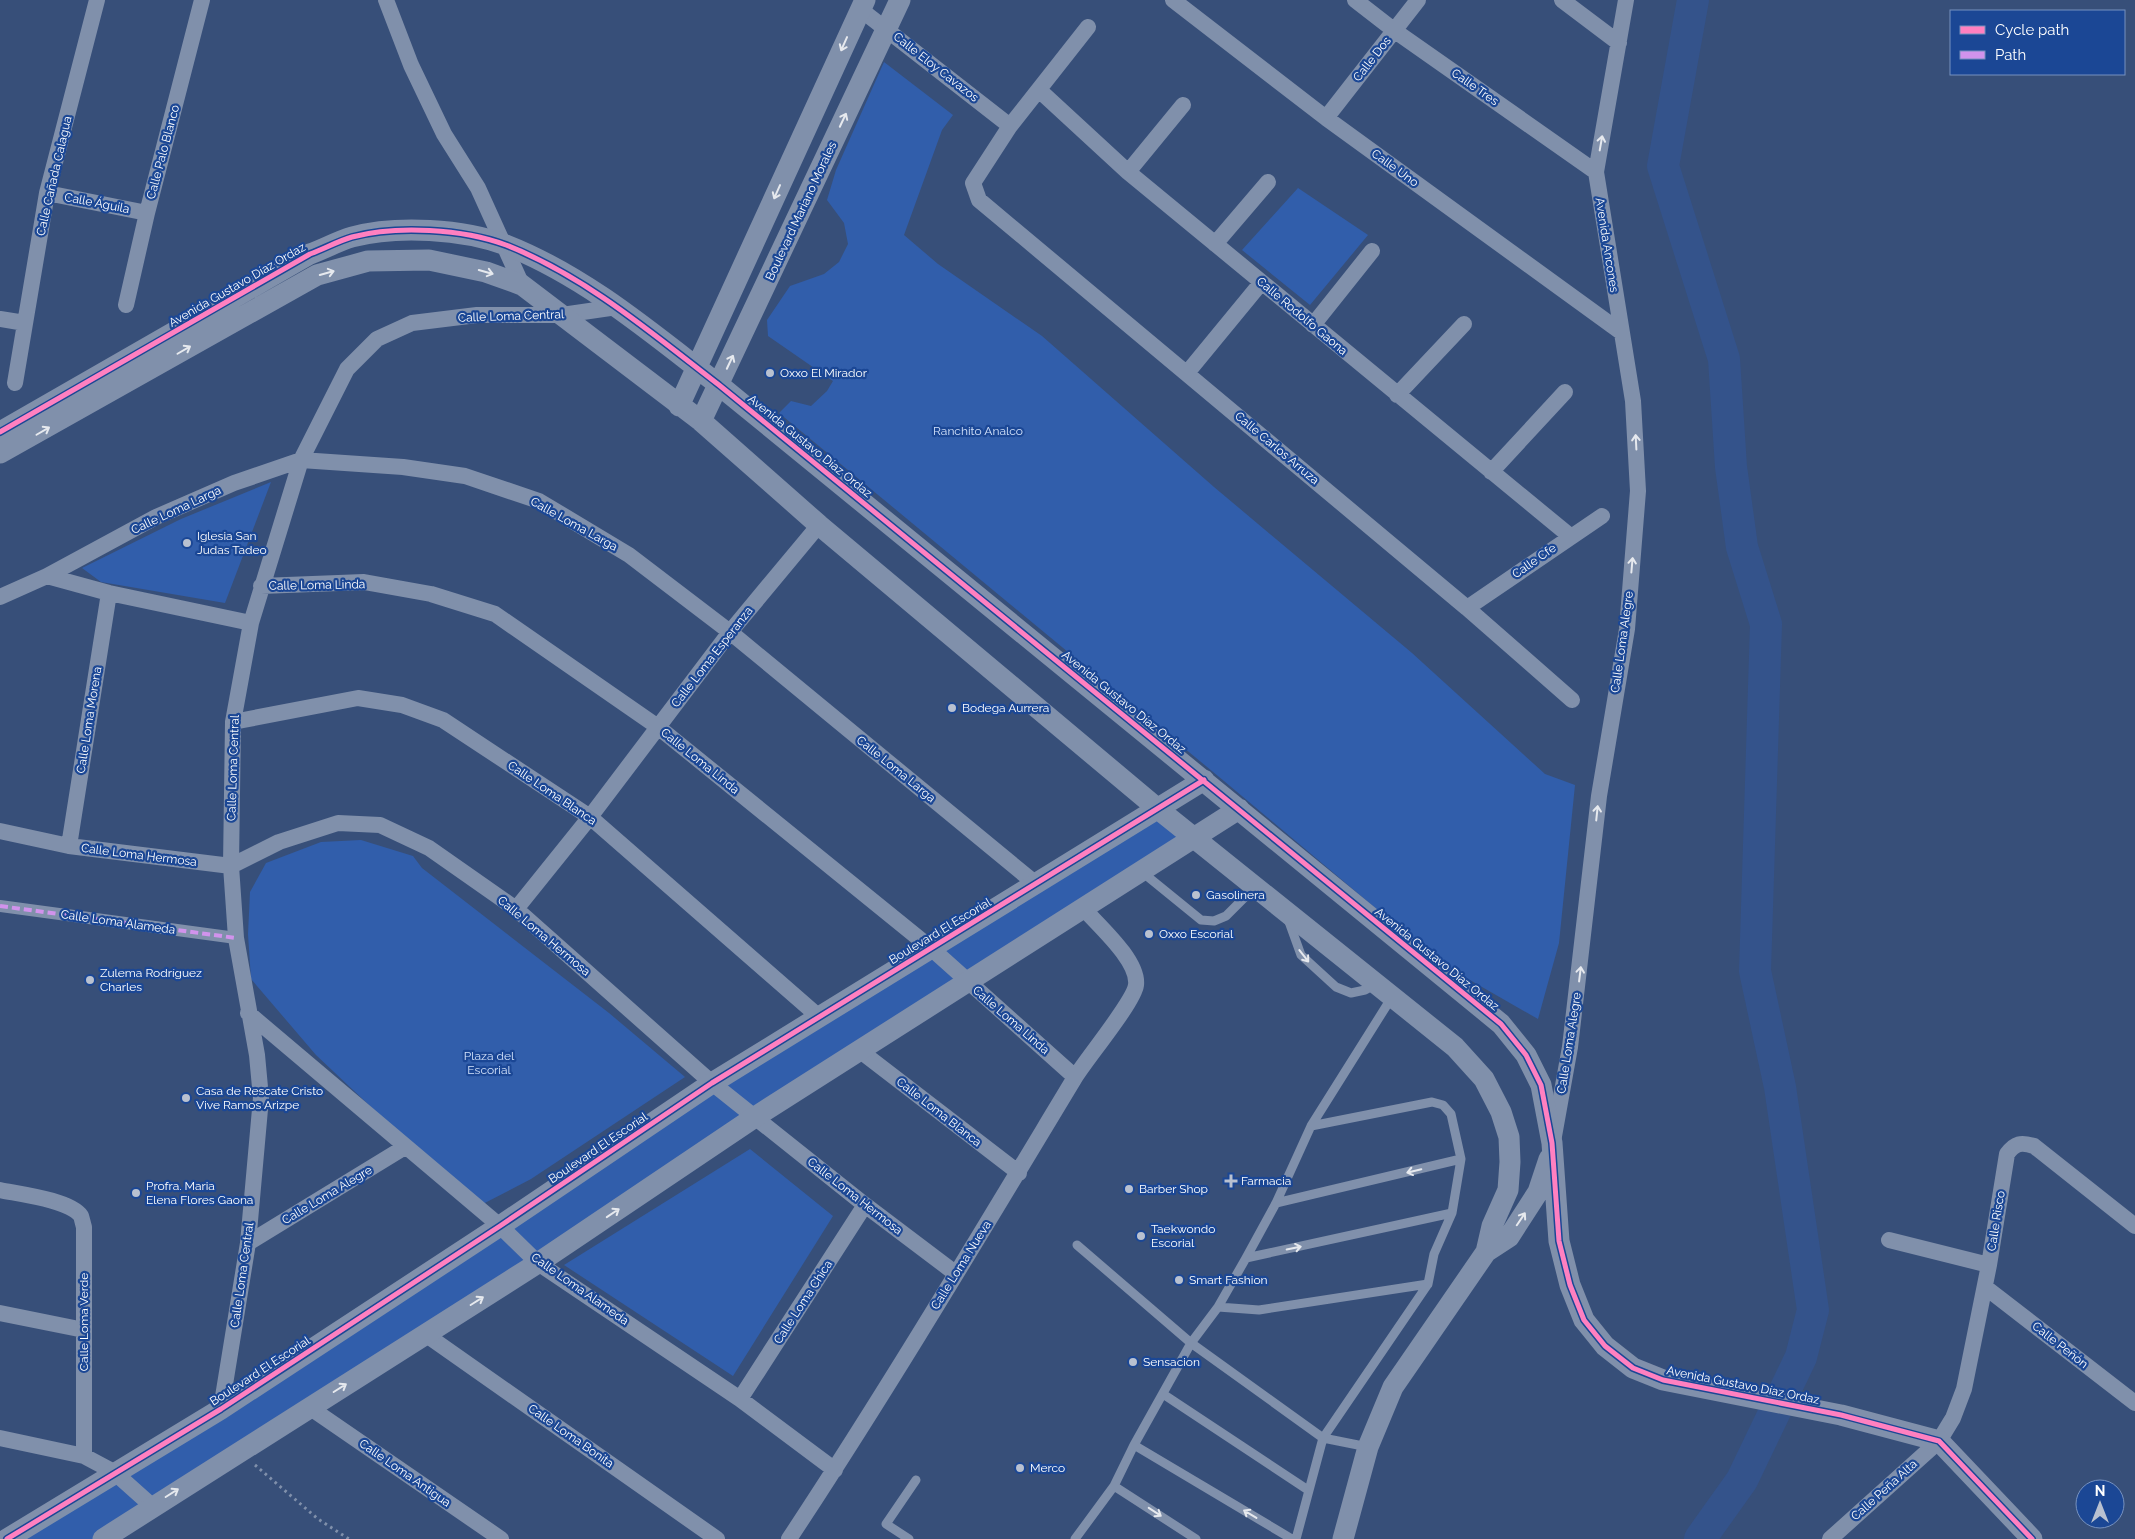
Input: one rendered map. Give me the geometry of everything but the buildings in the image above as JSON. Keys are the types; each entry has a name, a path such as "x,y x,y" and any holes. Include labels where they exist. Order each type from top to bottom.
{"street":[{"name":"Calle Cañada Calagua","path":"15,383 47,193 97,0"},
{"name":"Calle Palo Blanco","path":"126,305 147,213 202,0"},
{"path":"386,0 411,65 444,134 478,188 522,285"},
{"name":"Boulevard Mariano Morales","path":"701,422 900,0"},
{"name":"Calle Uno","path":"1173,0 1326,118 1622,332"},
{"name":"Calle Tres","path":"1355,0 1395,31 1596,172"},
{"name":"Calle Dos","path":"1326,118 1418,0"},
{"path":"1562,0 1619,43"},
{"name":"Avenida Ancones","path":"1626,0 1596,172 1633,401 1638,491"},
{"path":"679,406 698,368 862,5"},
{"name":"Calle Eloy Cavazos","path":"862,5 886,28 1010,126"},
{"path":"1010,126 1088,27"},
{"name":"Calle Rodolfo Gaona","path":"1039,90 1128,172 1570,536"},
{"path":"1128,172 1183,105"},
{"name":"Calle Carlos Arruza","path":"1010,126 974,183 974,191 979,200 1467,608 1572,700"},
{"path":"1215,244 1268,182"},
{"name":"Calle Águila","path":"47,193 147,213"},
{"name":"Avenida Gustavo Díaz Ordaz","path":"0,432 310,254 352,237 400,230 450,232 505,245 554,268 617,307 719,384 1501,1024 1526,1054 1541,1085 1552,1143 1559,1242 1570,1285 1584,1320 1605,1346 1632,1368 1663,1380 1841,1415 1939,1441"},
{"path":"1313,325 1372,251"},
{"path":"0,454 317,276 368,260 429,260 486,272 522,285 701,422 819,525 1194,839 1455,1047 1484,1079 1501,1112 1509,1137 1508,1190 1492,1226 1486,1252"},
{"path":"1186,373 1261,282"},
{"name":"Calle Loma Central","path":"221,1409 248,1243 261,1098 257,1055 236,938 231,866 233,722 251,623 301,460 347,369 377,339 412,323 467,316 562,315 617,307"},
{"path":"0,319 25,323"},
{"path":"1397,395 1464,324"},
{"path":"1491,472 1566,392"},
{"name":"Calle Loma Larga","path":"0,596 47,576 156,517 234,484 301,460 403,467 465,476 539,502 629,555 730,632 1036,884"},
{"name":"Calle Loma Alegre","path":"1343,1539 1368,1447 1394,1388 1486,1252 1509,1237 1538,1192 1552,1143 1570,1047 1599,796 1627,630 1638,491"},
{"name":"Calle Cfe","path":"1467,608 1602,516"},
{"name":"Calle Loma Esperanza","path":"516,910 590,817 730,632 819,525"},
{"path":"47,576 109,593 251,623"},
{"name":"Calle Loma Linda","path":"261,586 364,582 431,594 495,614 658,727 932,949 1075,1077"},
{"name":"Calle Loma Morena","path":"69,846 109,593"},
{"name":"Calle Loma Blanca","path":"233,722 358,698 402,705 443,720 590,817 818,1016"},
{"name":"Boulevard El Escorial","path":"7,1539 114,1472 221,1409 500,1226 712,1083 1204,780"},
{"path":"102,1539 538,1263 755,1117 1239,809"},
{"name":"Calle Loma Hermosa","path":"0,831 69,846 231,866 279,842 338,823 380,825 429,848 516,910 712,1083 865,1205 955,1273"},
{"name":"Calle Loma Alameda","path":"0,906 236,938"},
{"name":"Calle Loma Nueva","path":"789,1539 835,1470 955,1273 1019,1173 1075,1077 1135,992 1135,973 1129,960 1084,909"},
{"name":"Calle Loma Alameda","path":"248,1013 500,1226 538,1263 740,1399 835,1470"},
{"name":"Calle Loma Blanca","path":"859,1050 1019,1173"},
{"name":"Calle Risco","path":"1939,1441 1953,1418 1964,1389 1985,1287 2007,1154 2013,1146 2023,1142 2034,1146 2135,1226"},
{"name":"Calle Loma Alegre","path":"248,1243 405,1147"},
{"name":"Calle Loma Verde","path":"0,1190 58,1203 71,1208 81,1216 84,1227 84,1456"},
{"name":"Calle Loma Chica","path":"740,1399 865,1205"},
{"path":"1889,1240 1989,1265"},
{"name":"Calle Peñón","path":"1985,1287 2135,1403"},
{"path":"0,1313 84,1330"},
{"name":"Calle Loma Bonita","path":"425,1334 717,1539"},
{"name":"Calle Loma Antigua","path":"309,1407 501,1539"},
{"path":"0,1438 84,1456 114,1472 152,1506"},
{"path":"1939,1441 2032,1539"},
{"name":"Calle Peña Alta","path":"1830,1539 1939,1441"}],"lane":[{"path":"1141,872 1201,920 1214,921 1226,916 1255,887"},
{"path":"1078,1538 1114,1486 1134,1445 1191,1344 1218,1307 1246,1258 1276,1203 1312,1126 1384,990"},
{"path":"1296,1539 1322,1438 1428,1284 1434,1254 1452,1213 1461,1159 1450,1114 1443,1105 1432,1102 1312,1126"},
{"path":"1276,1203 1461,1159"},
{"path":"1246,1258 1452,1213"},
{"path":"1077,1244 1191,1344 1322,1438 1368,1447"},
{"path":"1218,1307 1259,1310 1428,1284"},
{"path":"1163,1394 1308,1490"},
{"path":"1134,1445 1292,1539"},
{"path":"909,1539 886,1524 916,1480"},
{"path":"1114,1486 1196,1539"}],"path":[{"path":"254,1464 318,1519 349,1539"}],"green space":[{"name":"Ranchito Analco","path":"884,62 953,115 942,130 904,235 938,264 1042,336 1214,487 1412,653 1545,774 1575,785 1559,943 1538,1019 1442,964 779,413 791,401 811,406 827,391 833,381 768,336 767,320 790,286 824,274 839,262 848,244 844,223 827,200 836,170"},
{"path":"1298,188 1368,235 1310,305 1242,250"},
{"path":"271,482 225,603 101,582 82,568 181,519"},
{"path":"1158,813 1191,838 967,978 935,950"},
{"name":"Plaza del Escorial","path":"361,840 413,856 422,868 609,1013 685,1077 531,1179 477,1207 316,1055 251,979 248,934 250,892 266,863 321,842"},
{"path":"932,951 967,982 756,1115 714,1083"},
{"path":"712,1085 753,1117 539,1262 502,1227"},
{"path":"750,1149 833,1216 733,1376 564,1265"},
{"path":"500,1227 537,1263 152,1505 116,1472"},
{"path":"114,1473 151,1506 101,1539 11,1539"}],"waterway":[{"path":"1693,0 1663,166 1724,359 1731,467 1742,547 1766,624 1755,971 1780,1087 1813,1310 1801,1357 1742,1480 1700,1539"}],"marked path":[{"path":"0,906 236,938"}],"cycle path":[{"path":"0,432 310,254 352,237 370,233 409,230 430,230 470,235 506,245 563,273 591,289 643,326 719,385 1501,1024 1526,1055 1541,1085 1552,1143 1559,1241 1570,1285 1584,1320 1605,1346 1633,1368 1663,1380 1841,1415 1939,1441 2032,1539"},
{"path":"7,1539 221,1409 500,1226 712,1083 1204,780"}],"place":[{"name":"Oxxo El Mirador","path":"770,373"},
{"name":"Iglesia San Judas Tadeo","path":"187,543"},
{"name":"Bodega Aurrera","path":"952,708"},
{"name":"Gasolinera","path":"1196,895"},
{"name":"Oxxo Escorial","path":"1149,934"},
{"name":"Zulema Rodríguez Charles","path":"90,980"},
{"name":"Casa de Rescate Cristo Vive Ramos Arizpe","path":"186,1098"},
{"name":"Farmacia","path":"1231,1181"},
{"name":"Barber Shop","path":"1129,1189"},
{"name":"Profra. Maria Elena Flores Gaona","path":"136,1193"},
{"name":"Taekwondo Escorial","path":"1141,1236"},
{"name":"Smart Fashion","path":"1179,1280"},
{"name":"Sensacion","path":"1133,1362"},
{"name":"Merco","path":"1020,1468"}]}
